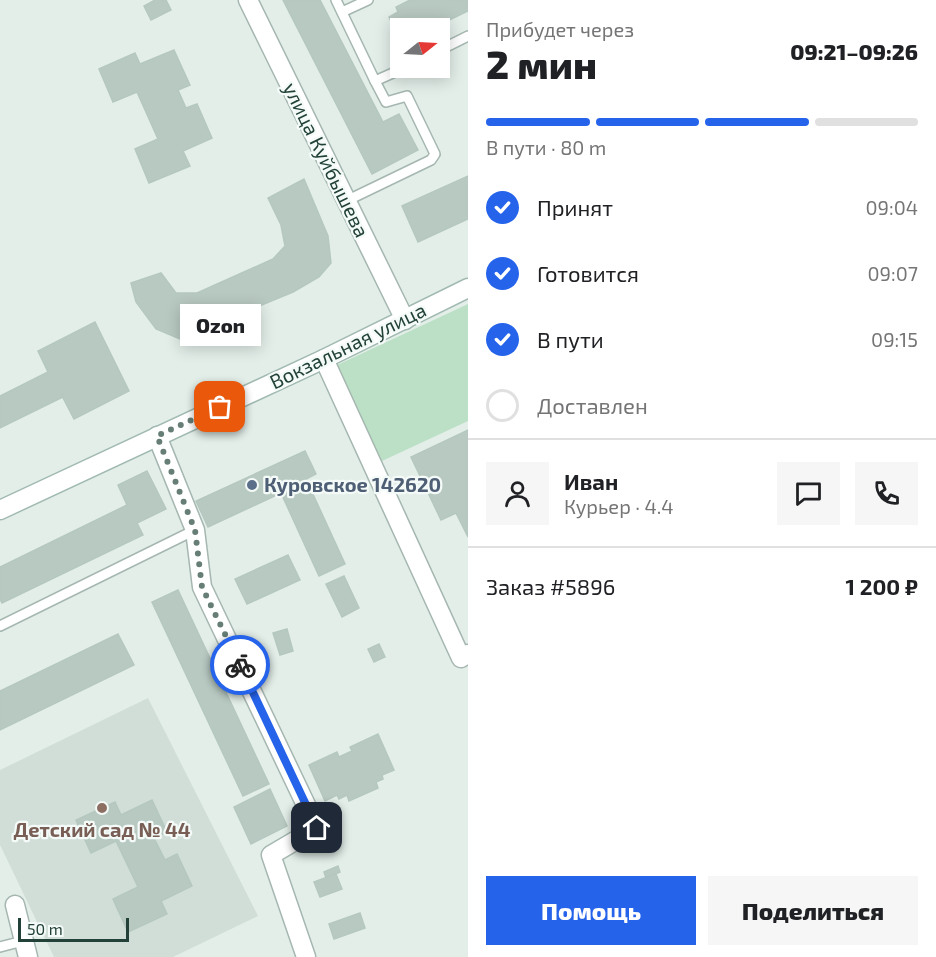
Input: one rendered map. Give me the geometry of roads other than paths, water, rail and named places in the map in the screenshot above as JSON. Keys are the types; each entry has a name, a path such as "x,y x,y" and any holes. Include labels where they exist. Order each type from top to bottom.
{"street":[{"name":"улица Куйбышева","path":"248,0 405,320"},
{"name":"Вокзальная улица","path":"0,510 405,320 468,288"},
{"path":"324,358 461,658 468,654"},
{"path":"157,436 195,530 202,587 317,828 271,855 306,957"},
{"path":"15,905 26,949"}],"lane":[{"path":"336,0 386,102 407,96 435,154 431,160 346,201"},
{"path":"342,12 368,0"},
{"path":"450,45 468,36"},
{"path":"375,81 390,74"},
{"path":"0,626 195,530"},
{"path":"0,946 26,949"}],"place":[{"name":"Ozon","path":"220,407"},
{"name":"Куровское 142620","path":"252,485"},
{"name":"Детский сад № 44","path":"102,808"}]}
